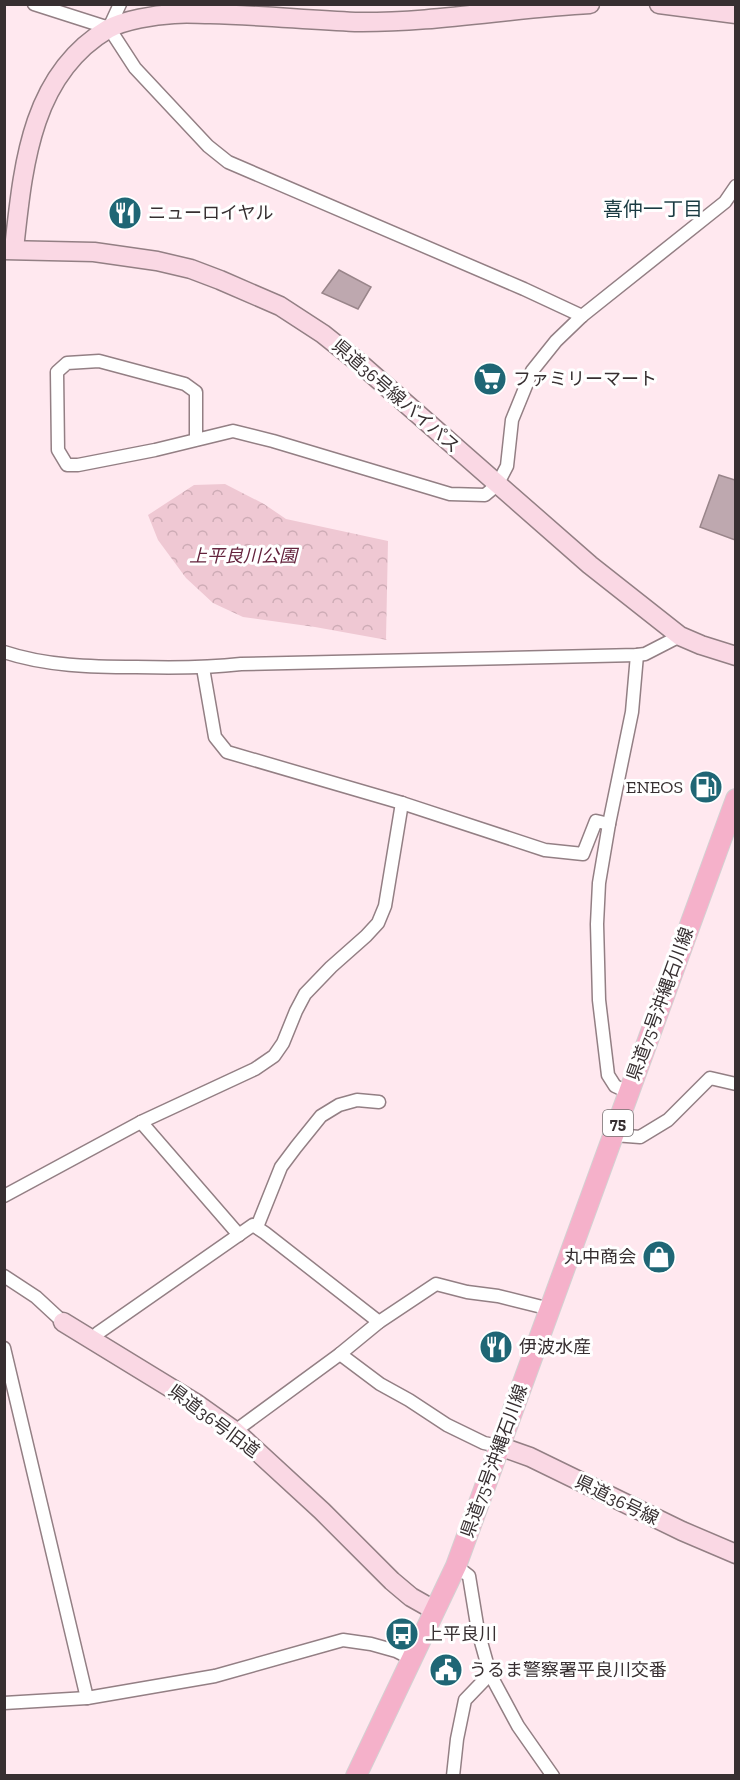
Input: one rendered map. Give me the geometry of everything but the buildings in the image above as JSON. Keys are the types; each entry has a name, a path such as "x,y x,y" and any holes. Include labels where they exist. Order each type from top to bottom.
{"main road":[{"name":"県道75号沖縄石川線","path":"356,1776 456,1566 735,799"}],"street":[{"path":"34,4 109,28 135,69 208,146 228,162 582,316"},
{"path":"109,28 120,4"},
{"path":"9,249 21,181 39,112 52,84 69,60 109,28 138,19 229,10 354,21 396,21 450,18 511,8 590,4"},
{"path":"659,4 735,14"},
{"path":"196,440 196,392 185,384 99,361 67,363 57,372 58,450 67,465 78,465 155,450 233,431 450,494 485,495 497,485 507,466 512,420 532,371 556,341 582,316 725,202 735,186"},
{"name":"県道36号線バイパス","path":"9,249 94,252 157,261 191,269 280,306 323,334 363,366 590,565 680,636 735,656"},
{"path":"4,651 84,667 203,668 241,664 637,655 645,654 680,636"},
{"path":"628,1092 615,1086 608,1075 599,1000 597,924 599,883 632,712 637,655"},
{"path":"203,668 214,737 227,752 402,803 545,850 583,854 596,821 609,824"},
{"path":"4,1196 141,1122 255,1069 274,1056 283,1043 305,994 378,923 385,906 402,803"},
{"path":"614,1135 640,1137 668,1120 710,1078 735,1084"},
{"path":"257,1227 281,1167 321,1116 339,1105 357,1100 379,1102"},
{"path":"141,1122 239,1235"},
{"path":"94,1341 98,1333 253,1225 379,1322"},
{"name":"県道36号旧道","path":"4,1276 36,1298 63,1322 197,1404 235,1431 322,1511 392,1581 434,1610"},
{"path":"235,1431 340,1354 379,1322 436,1284 550,1309"},
{"path":"4,1348 87,1698"},
{"path":"340,1354 380,1384 447,1425 484,1443 499,1446"},
{"name":"県道36号線","path":"499,1446 530,1457 682,1531 735,1554"},
{"path":"456,1566 470,1576 478,1631 490,1674 518,1726 553,1776"},
{"path":"4,1703 87,1698 215,1676 343,1640 371,1644 396,1651 412,1659"},
{"path":"453,1776 457,1739 465,1700 490,1674"}],"green space":[{"name":"上平良川公園","path":"225,484 264,504 286,519 388,541 387,640 243,617 213,603 186,578 158,540 148,515 194,485"}],"place":[{"name":"ニューロイヤル","path":"125,213"},
{"name":"ファミリーマート","path":"490,379"},
{"name":"ENEOS","path":"706,787"},
{"name":"丸中商会","path":"659,1257"},
{"name":"伊波水産","path":"496,1347"},
{"name":"上平良川","path":"402,1634"},
{"name":"うるま警察署平良川交番","path":"446,1670"}],"district":[{"name":"喜仲一丁目","path":"653,209"}]}
